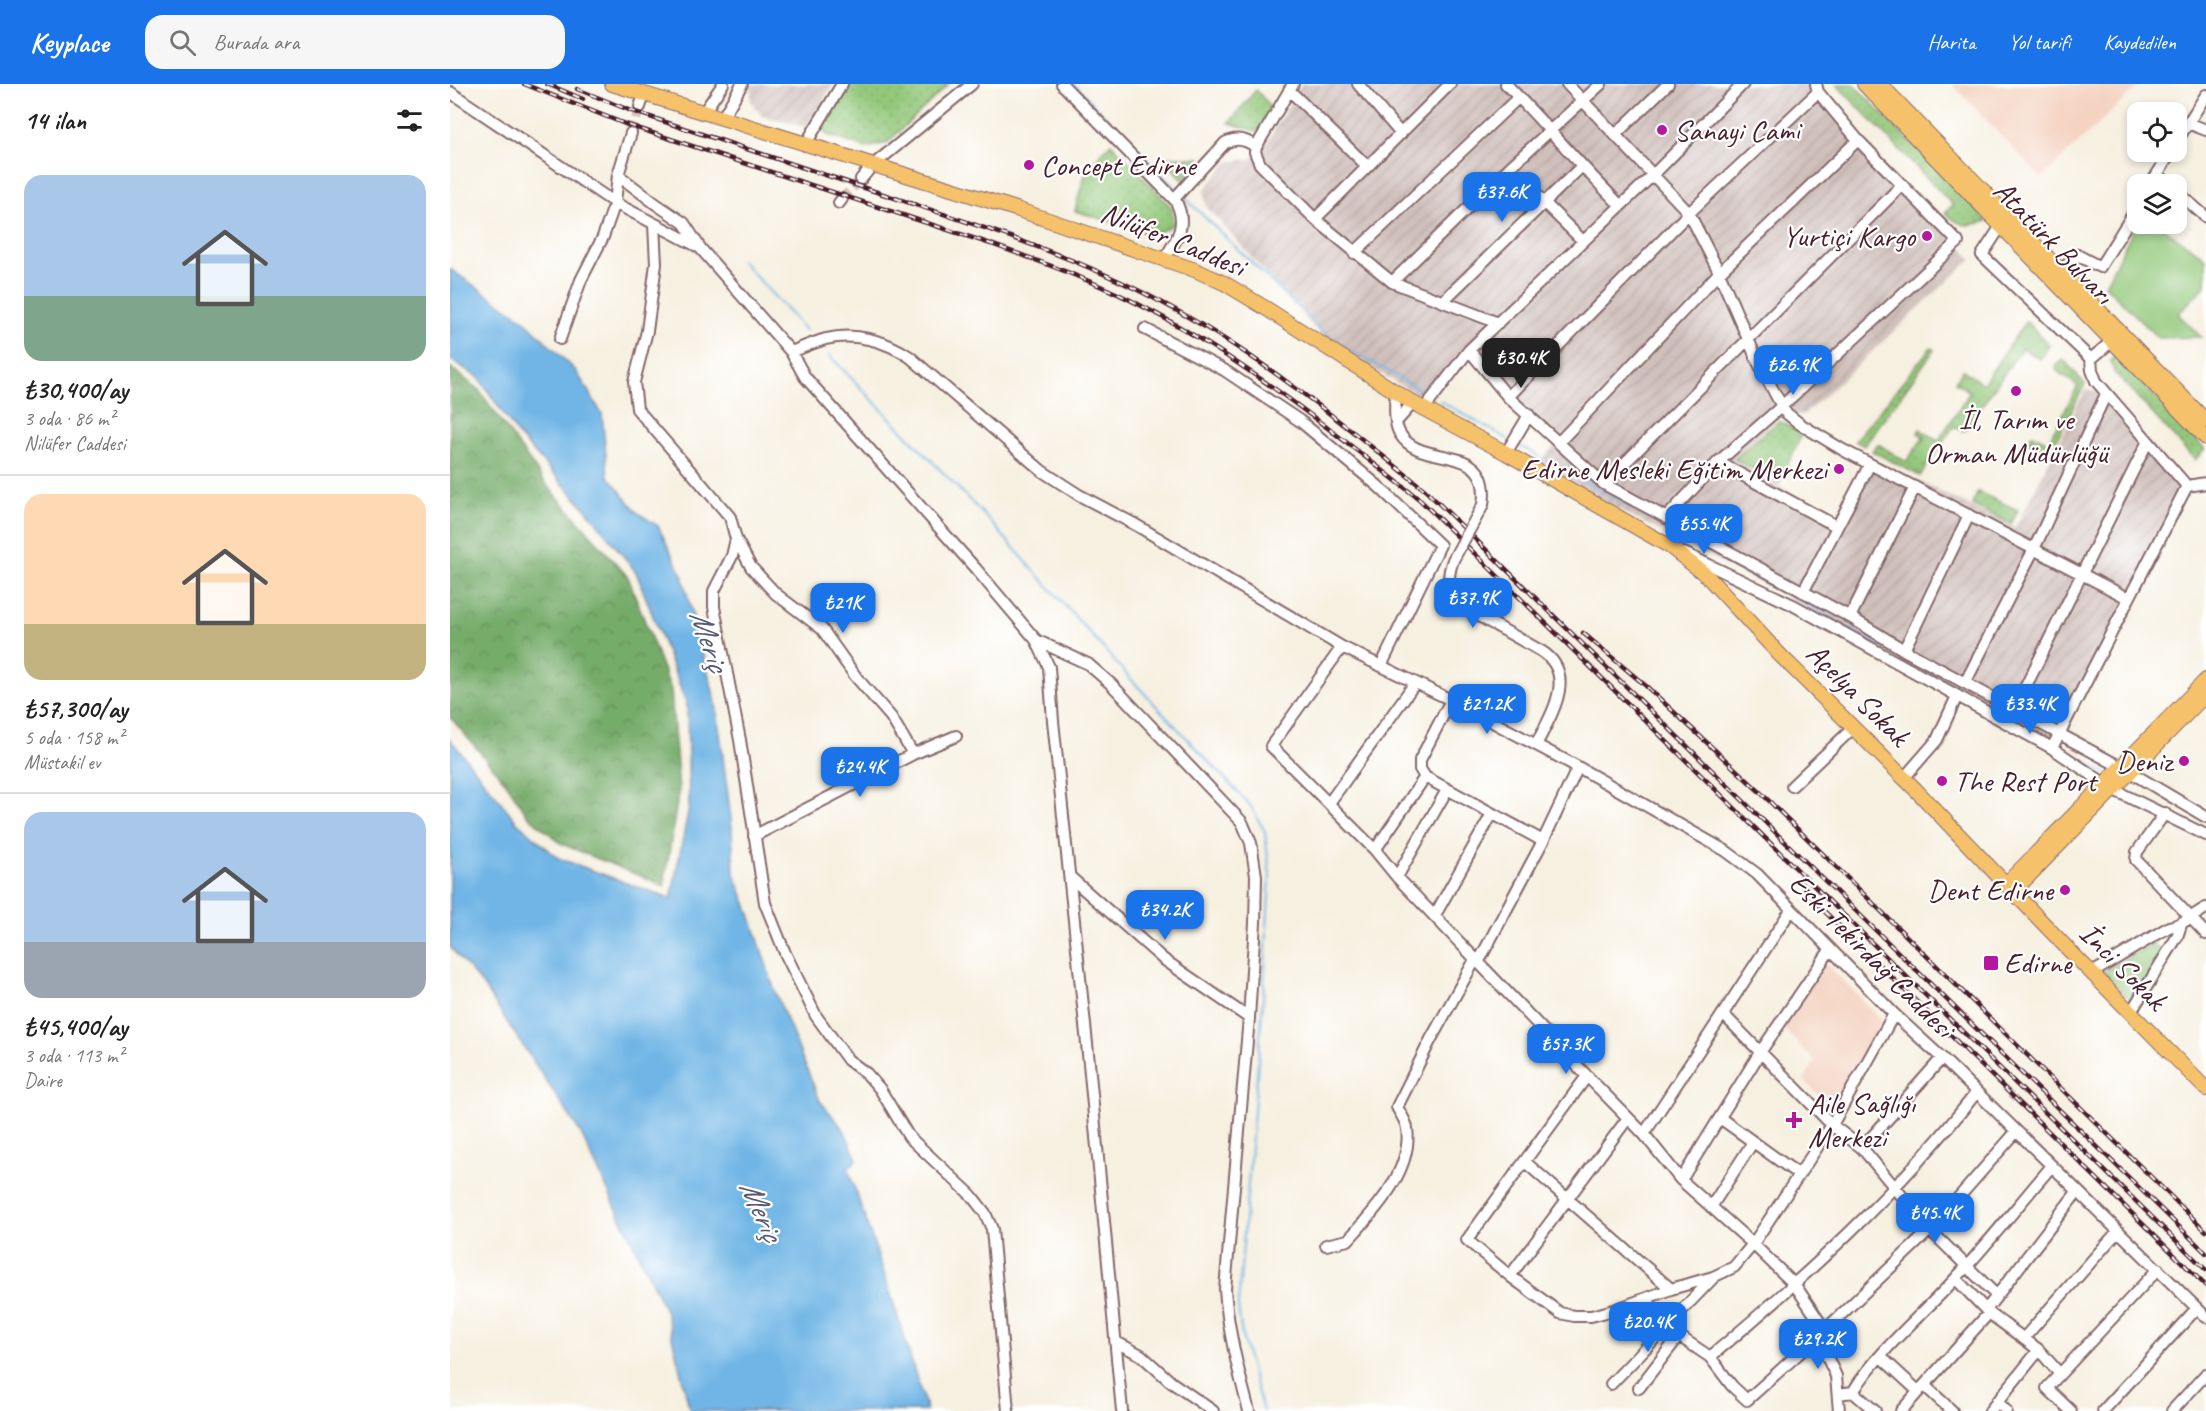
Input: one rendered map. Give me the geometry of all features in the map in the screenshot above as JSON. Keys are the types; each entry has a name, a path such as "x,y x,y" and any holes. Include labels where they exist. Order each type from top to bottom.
{"main road":[{"name":"Nilüfer Caddesi","path":"612,84 638,95 723,117 805,145 1016,209 1164,259 1224,283 1418,406 1506,453 1669,546"},
{"name":"Atatürk Bulvarı","path":"1864,84 2206,438"},
{"name":"Atatürk Bulvarı","path":"1880,84 2206,421"},
{"name":"Açelya Sokak","path":"1669,546 1706,575 1780,655 2010,887"},
{"path":"2010,887 2110,786 2206,680"},
{"path":"2125,770 2206,694"},
{"name":"İnci Sokak","path":"2010,887 2092,973 2199,1077 2206,1089"}],"street":[{"path":"704,112 723,84"},
{"path":"723,117 742,84"},
{"path":"805,145 842,84"},
{"path":"861,179 872,166 972,84"},
{"path":"1062,84 1174,199 1181,211 1181,229 1164,259"},
{"path":"1358,84 1401,134"},
{"path":"1506,84 1620,205"},
{"path":"1567,84 1689,213 1719,273 1748,340 1785,412 1800,424 1870,464 2128,598"},
{"path":"1392,282 1509,168 1601,84"},
{"path":"1615,135 1668,84"},
{"path":"1396,422 1418,406 1469,351 1653,175 1743,84"},
{"path":"1367,166 1291,87 1255,152 1260,164 1315,219 1392,282 1498,323"},
{"path":"1315,219 1401,134 1441,87"},
{"path":"1508,397 1689,213 1817,88 1858,140 1958,242 1782,406 1718,462 1666,518"},
{"path":"450,92 615,203 701,249"},
{"path":"2206,95 2188,123 2206,130"},
{"path":"1354,253 1519,97"},
{"path":"560,339 581,280 603,237 615,203 618,175 631,133"},
{"path":"1174,199 1225,142 1240,139 1249,141 1256,147"},
{"path":"1559,442 1719,273 1858,140"},
{"path":"2157,174 2165,162"},
{"path":"1443,301 1582,166"},
{"path":"1509,168 1583,241"},
{"path":"618,175 684,222 701,249 791,352 805,377 1036,640 1050,667 1053,721 1122,1411"},
{"path":"1605,484 1902,185"},
{"path":"2187,201 2206,217"},
{"path":"654,224 656,264 647,331 634,382 637,409 730,517 736,539 751,567 776,594 822,629 856,676 891,717 913,754"},
{"path":"2061,271 2077,255 2100,267 2127,224"},
{"path":"2001,226 1982,255 2091,359 2091,370 2096,381 2187,486"},
{"path":"1145,329 1224,370 1300,421 1378,486 1440,544 1381,666"},
{"name":"Eski Tekirdağ Caddesi","path":"791,352 827,339 850,337 872,339 893,345 910,357 1042,471 1079,495 1136,525 1342,647 1451,700 1578,767 1726,851 1757,874 1894,1014 1942,1058 2206,1317"},
{"path":"2091,359 2112,341"},
{"path":"1469,351 1508,397 1605,484 1850,617 1904,650 2125,770 2206,817"},
{"path":"1395,392 1396,422 1401,436 1414,447 1455,458 1475,468 1484,485 1483,505 1453,560 1449,572 1448,584 1453,596 1461,606 1551,657 1558,666 1559,692 1536,745"},
{"path":"1965,683 2034,549 2106,394"},
{"path":"1506,453 1529,415"},
{"path":"2014,710 2148,441"},
{"path":"1718,462 1836,525"},
{"path":"1803,592 1836,525 1870,464"},
{"path":"2187,486 2206,483"},
{"path":"2052,748 2187,486"},
{"path":"1850,617 1916,488"},
{"path":"1904,650 1969,515"},
{"path":"736,539 732,556 714,591 714,607 740,740 765,903 785,953 816,1016 848,1060 867,1074 880,1089 909,1137 971,1195 986,1213 992,1229 1008,1411"},
{"path":"1669,546 1793,605 2052,748 2110,786 2206,835"},
{"path":"1036,640 1088,664 1111,684 1242,822 1251,843 1256,876 1249,1018 1225,1289 1233,1353 1249,1411"},
{"path":"1342,647 1271,746 1329,803 1644,1134 1681,1180 1795,1285 1825,1330 1824,1350 1836,1376 1839,1411"},
{"path":"1329,803 1415,683"},
{"path":"1904,778 1937,740 1957,696"},
{"path":"1451,700 1420,760 1420,769 1425,777 1543,841"},
{"path":"1792,786 1852,728"},
{"path":"754,836 913,754 956,736"},
{"path":"1326,1245 1348,1240 1394,1182 1405,1154 1407,1127 1397,1107 1431,1039 1543,841 1578,767"},
{"path":"1374,850 1425,777"},
{"path":"1396,876 1447,790"},
{"path":"2165,813 2137,852 2136,860 2206,934"},
{"path":"1435,915 1492,814"},
{"path":"1070,878 1163,959 1249,1018"},
{"path":"2131,1012 2177,937 2181,925 2189,916 2206,908"},
{"path":"1644,1134 1791,910"},
{"path":"2092,973 2169,927 2181,925"},
{"path":"1681,1180 1761,1051 1830,950"},
{"path":"1587,1076 1467,1240 1560,1313 1574,1316 1591,1316 1614,1310 1671,1289 1713,1277 1734,1267 1753,1244 1832,1125 1894,1014"},
{"path":"1724,1015 1832,1125 1862,1148 1930,1230 1996,1294"},
{"path":"1862,1148 1942,1058"},
{"path":"1710,1357 1795,1285 1895,1188 1943,1136 1976,1093"},
{"path":"1510,1276 1628,1118"},
{"path":"1720,1118 1798,1174"},
{"path":"1646,1300 1679,1336 1710,1357 1732,1386 1748,1400 1930,1230 2016,1131"},
{"path":"1711,1207 1753,1142"},
{"path":"1525,1162 1671,1289"},
{"path":"1853,1392 1881,1357 1956,1279 2051,1167"},
{"path":"1901,1411 1988,1311 1996,1294 2077,1192"},
{"path":"2024,1338 2118,1231"},
{"path":"2071,1411 2047,1388 2158,1269"},
{"path":"1611,1384 1713,1277"},
{"path":"1956,1279 1988,1311 2039,1350 2059,1373"},
{"path":"2103,1411 2197,1308"},
{"path":"1639,1388 1679,1336"},
{"path":"1116,1342 1141,1355 1171,1382 1213,1411"},
{"path":"1990,1411 2039,1350"},
{"path":"1881,1357 1952,1411"},
{"path":"2172,1411 2206,1374"},
{"path":"1838,1394 1853,1392 1875,1411"},
{"path":"1997,1401 2006,1411"}],"shaded area":[{"path":"751,84 833,84 808,128 762,116 751,102"},
{"path":"1302,84 1808,84 1807,89 1958,242 1971,259 1805,414 1780,416 1731,460 1835,517 1870,458 2015,528 2086,389 2106,394 2187,486 2052,748 1792,599 1592,496 1538,462 1559,442 1469,351 1425,399 1328,343 1206,206 1204,190 1228,162 1251,159 1264,147"},
{"path":"1952,84 2141,84 2041,178"},
{"path":"1825,963 1883,1020 1836,1106 1830,1107 1804,1080 1815,1061 1783,1028"}],"green space":[{"path":"845,84 949,84 887,143 865,148 825,134 822,122"},
{"path":"1836,84 1853,84 1987,221 1964,224 1945,213 1953,205"},
{"path":"1256,90 1268,104 1270,111 1263,127 1257,131 1229,123"},
{"path":"1111,143 1172,208 1173,225 1153,235 1075,211 1086,173"},
{"path":"1162,157 1201,158 1183,180"},
{"path":"2131,234 2171,234 2206,258 2206,285 2178,314 2201,337 2158,338 2105,285"},
{"path":"2026,321 2049,345 2040,359 2022,348 1964,431 1953,427 1920,476 1872,451 1878,444 1906,462 1924,437 1918,433 1920,429 1938,441 1970,392 1955,382 1963,370 1983,384"},
{"path":"1931,347 1934,350 1864,446 1855,441"},
{"path":"2115,355 2205,449 2195,460 2114,372 2111,361"},
{"path":"2063,359 2085,384 2048,456 2028,442 2032,434 2048,442 2078,386 2057,371 2056,367"},
{"path":"450,367 479,390 546,484 628,577 671,690 679,790 664,886 562,844 528,816 506,783 450,717"},
{"path":"1779,421 1802,434 1779,483 1734,459"},
{"path":"1978,492 2018,510 2011,524 1972,505"},
{"path":"2153,943 2165,955 2133,1003 2103,972"}],"water":[{"name":"Meriç","path":"450,269 523,319 576,371 602,414 608,476 637,512 658,526 682,575 716,703 732,827 734,873 774,989 820,1101 844,1130 857,1159 848,1169 885,1276 927,1411 690,1411 666,1312 579,1130 482,984 450,947 450,739 517,822 558,858 671,899 689,807 687,705 636,572 586,509 518,435 479,378 450,359"}],"waterway":[{"path":"1074,84 1176,189"},
{"path":"1183,196 1322,331 1343,346 1428,394"},
{"path":"741,260 806,331"},
{"path":"829,355 988,519 1128,676 1250,805 1265,832 1270,875 1263,1001 1238,1306 1242,1336 1263,1411"},
{"path":"1440,401 1508,439"},
{"path":"1520,446 1540,457"},
{"path":"1546,460 1793,597"},
{"path":"1800,601 1840,623"},
{"path":"1846,627 1897,655"},
{"path":"1904,659 1957,688"},
{"path":"1963,691 2006,715"},
{"path":"2010,718 2050,741"},
{"path":"2062,748 2106,774"}],"tunnel":[{"path":"631,133 640,107"},
{"path":"842,199 861,179"}],"railway":[{"path":"524,84 625,124 991,244 1074,275 1155,313 1258,377 1419,499 2206,1270"},
{"path":"547,84 583,99"},
{"path":"577,89 629,110 1064,257 1159,301 1194,320 1263,365 1330,414 1425,490 2206,1253"},
{"path":"1583,633 1646,686 1760,792 2206,1231"},
{"path":"1798,879 1820,907 2206,1286"}],"place":[{"name":"Sanayi Cami","path":"1662,130"},
{"name":"Concept Edirne","path":"1029,165"},
{"name":"Yurtiçi Kargo","path":"1927,236"},
{"name":"İl, Tarım ve Orman Müdürlüğü","path":"2016,391"},
{"name":"Edirne Mesleki Eğitim Merkezi","path":"1839,469"},
{"name":"Deniz","path":"2184,761"},
{"name":"The Rest Port","path":"1942,781"},
{"name":"Dent Edirne","path":"2065,890"},
{"name":"Edirne","path":"1991,963"},
{"name":"Aile Sağlığı Merkezi","path":"1794,1120"}]}
